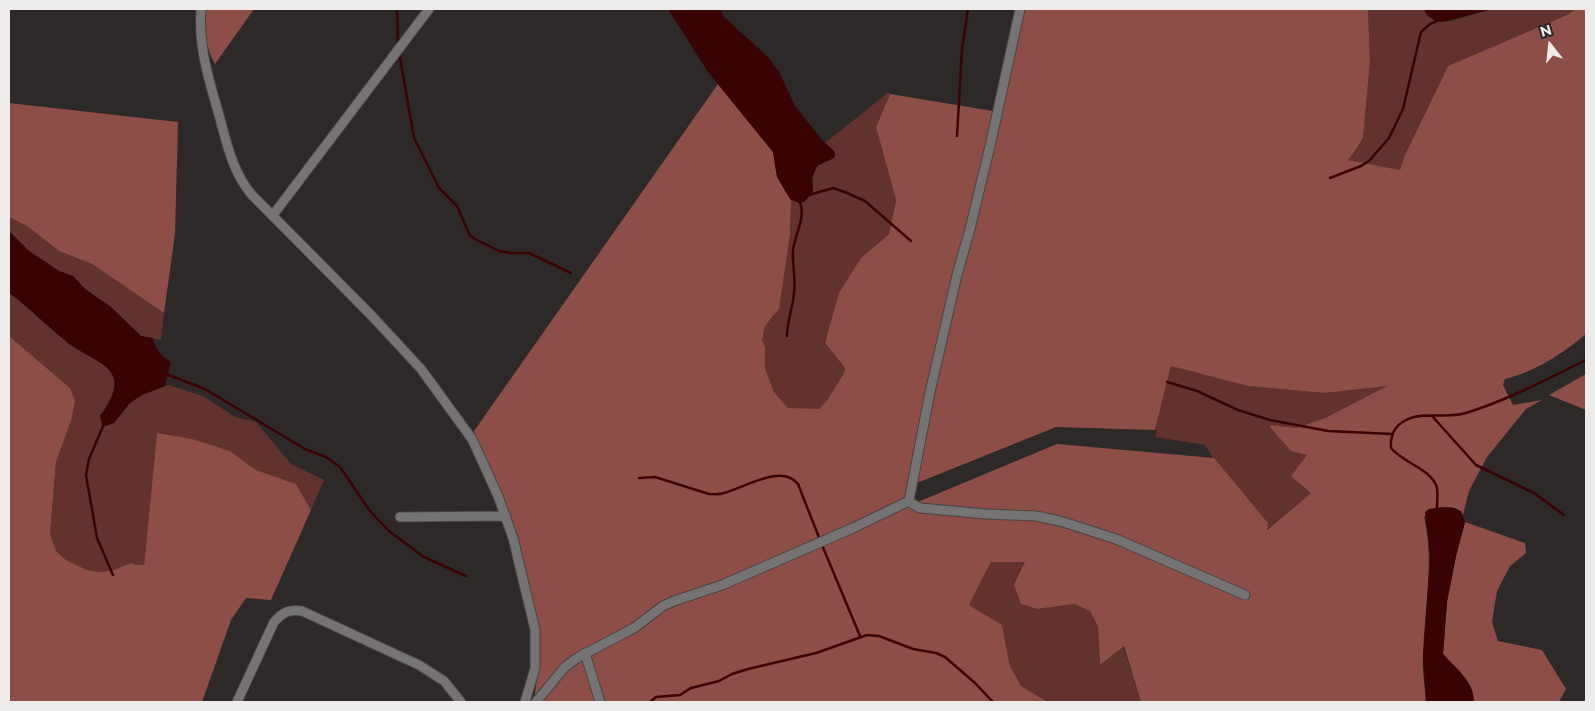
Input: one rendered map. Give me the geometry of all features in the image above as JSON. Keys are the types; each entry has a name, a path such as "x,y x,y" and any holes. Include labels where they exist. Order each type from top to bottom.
{"street":[{"path":"201,9 200,38 206,72 231,158 241,180 251,194 371,315 421,369 466,430 498,496 513,538 536,635 535,668 525,702"},
{"path":"273,215 429,9"},
{"path":"909,500 929,399 957,275 990,146 1020,9"},
{"path":"909,500 920,508 1036,516 1077,525 1116,539 1245,595"},
{"path":"536,702 565,667 585,653 634,628 663,606 722,585 853,528 909,500"},
{"path":"400,517 506,516"},
{"path":"237,702 274,622 281,614 295,610 302,611 419,665 444,681 461,702"},
{"path":"585,653 600,702"}],"shaded area":[{"path":"205,9 254,9 215,64 209,51 206,37"},
{"path":"668,9 720,9 724,17 768,57 779,72 795,106 823,141 834,151 835,155 834,158 817,166 812,178 813,192 804,202 799,203 790,199 777,177 773,152 708,72"},
{"path":"1015,9 1368,9 1370,62 1363,138 1348,160 1400,170 1404,157 1448,66 1569,14 1575,9 1586,9 1586,334 1548,361 1527,372 1505,379 1503,385 1513,405 1542,400 1526,409 1487,457 1469,491 1463,515 1459,510 1450,507 1439,509 1424,517 1429,552 1423,662 1426,702 1141,702 1124,646 1100,665 1098,627 1090,611 1074,604 1037,609 1021,604 1014,585 1025,562 991,562 969,605 1002,625 1010,666 1021,686 1048,702 534,702 539,661 522,564 474,431 718,84 773,152 777,177 791,200 790,235 779,309 765,326 762,340 765,347 765,368 774,392 788,408 819,409 828,399 844,373 845,368 825,343 839,293 861,258 889,234 896,200 876,127 890,94 993,111","holes":["1171,366 1248,386 1324,393 1387,386 1325,418 1296,428 1271,425 1270,427 1291,451 1307,455 1291,476 1311,493 1267,530 1268,523 1214,458 1057,444 913,504 917,483 1056,427 1155,430"]},
{"path":"1368,9 1424,9 1426,14 1448,22 1492,9 1575,9 1569,14 1448,66 1404,157 1400,170 1347,160 1363,138 1370,62"},
{"path":"1424,9 1492,9 1443,22 1431,18"},
{"path":"889,92 890,94 876,127 896,200 889,234 861,258 825,343 845,368 844,373 828,399 819,409 791,409 774,392 765,368 765,348 762,340 765,326 774,316 781,292 790,235 791,200 804,202 813,192 814,172 824,162 831,160 834,151 825,143"},
{"path":"9,103 178,122 175,234 164,313 92,264 59,251 27,226 9,217"},
{"path":"9,217 27,226 59,251 92,264 164,313 161,340 141,336 111,307 85,289 73,276 59,271 29,251 9,231"},
{"path":"9,231 29,251 59,271 73,276 85,289 111,307 141,336 153,338 159,352 171,362 165,386 142,395 130,403 114,423 106,426 102,425 100,416 112,395 114,388 113,377 106,367 68,343 9,293"},
{"path":"9,293 68,343 110,370 113,376 114,388 110,400 100,416 114,423 130,403 138,397 168,385 203,396 235,417 256,422 291,464 324,480 311,510 296,484 256,470 230,451 157,433 144,565 131,563 114,570 101,572 87,570 66,560 56,551 50,534 56,462 71,421 70,388 9,336"},
{"path":"9,336 70,388 75,401 71,421 56,462 50,534 56,551 66,560 87,570 101,572 114,570 131,563 144,565 157,433 192,439 230,451 256,470 296,484 311,510 271,600 246,598 231,620 202,702 9,702"},
{"path":"1171,366 1248,386 1324,393 1389,385 1325,418 1296,428 1271,425 1307,455 1311,493 1266,530 1268,523 1213,458 1205,445 1155,437 1157,430 1155,430"},
{"path":"1586,374 1586,410 1549,395"},
{"path":"1442,507 1461,511 1465,522 1447,602 1443,654 1468,682 1474,702 1426,702 1423,656 1430,556 1425,512 1429,509"},
{"path":"1465,522 1525,543 1526,553 1510,566 1497,591 1492,622 1498,641 1542,650 1566,689 1559,702 1474,702 1468,682 1443,654 1447,602"},
{"path":"991,562 1025,562 1037,609 1074,604 1090,611 1098,627 1100,665 1123,646 1141,702 1048,702 1021,686 1010,666 1002,625 969,605"}],"waterway":[{"path":"397,9 398,46"},
{"path":"957,136 962,49 968,9"},
{"path":"1330,178 1369,161 1389,138 1403,109 1421,32 1430,24 1439,20"},
{"path":"399,52 414,138 439,188 457,206 469,234 473,238 499,251 529,253 571,273"},
{"path":"809,195 833,188 865,201 911,241"},
{"path":"787,336 794,288 793,250 802,213 799,200"},
{"path":"1437,509 1437,488 1434,481 1391,448 1392,435 1398,425 1413,417 1459,415 1482,408 1527,389 1586,360"},
{"path":"166,374 205,389 305,449 326,457 340,467 370,511 390,532 424,557 466,576"},
{"path":"1167,382 1197,391 1238,410 1270,420 1328,431 1392,434"},
{"path":"1432,416 1476,465 1534,493 1564,515"},
{"path":"104,424 89,459 86,475 97,538 113,575"},
{"path":"639,478 655,477 709,494 722,494 773,476 791,478 798,484 820,540"},
{"path":"822,545 860,636"},
{"path":"650,702 656,697 680,695 691,688 719,681 732,674 816,653 867,635 879,636 913,649 936,653 945,657 975,683 993,702"}]}
